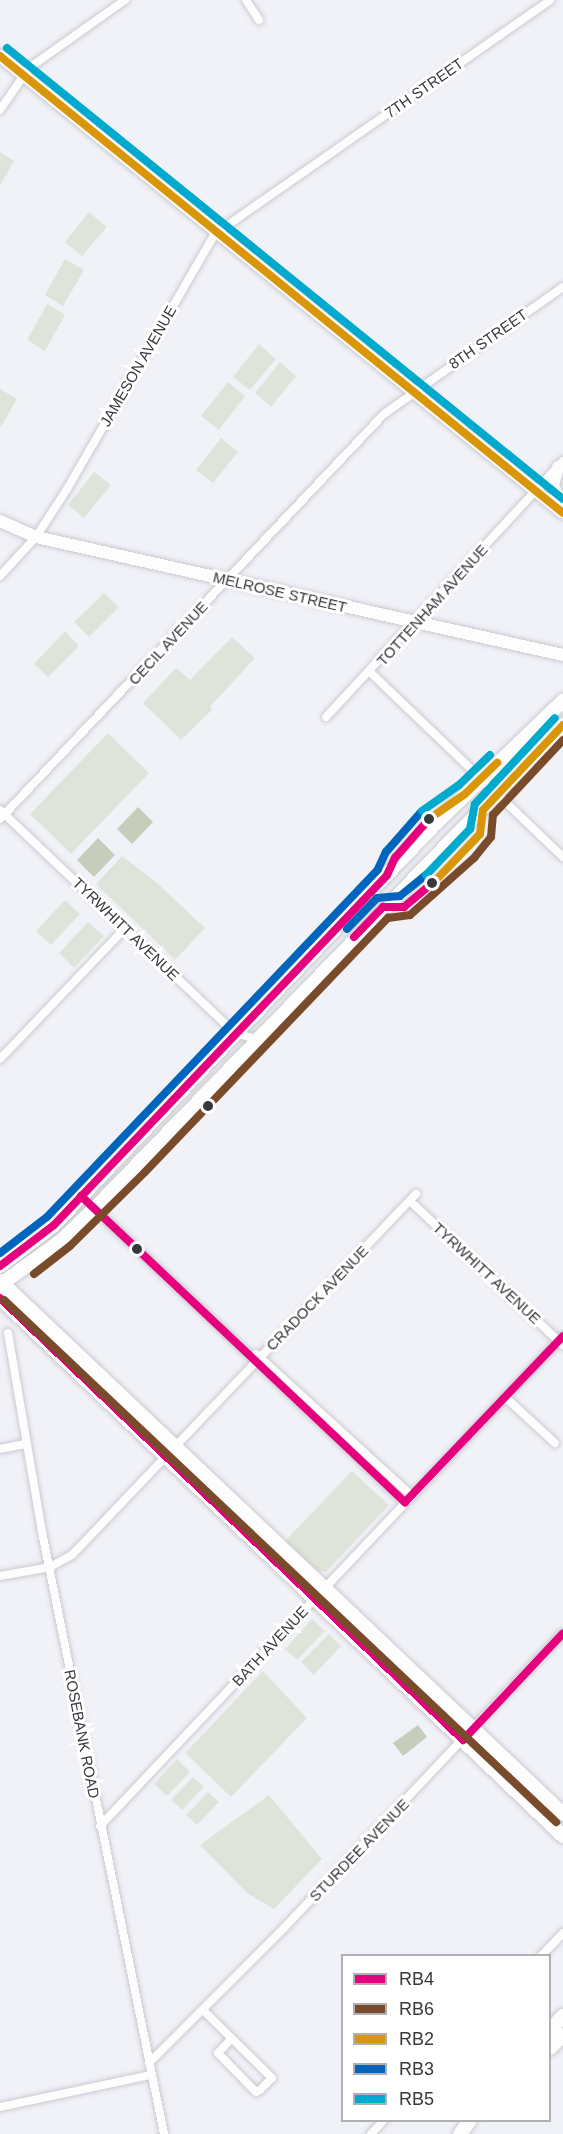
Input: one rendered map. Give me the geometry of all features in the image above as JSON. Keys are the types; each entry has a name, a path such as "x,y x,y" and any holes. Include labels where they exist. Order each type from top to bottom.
{"main road":[{"path":"0,56 20,77 563,513"},
{"path":"0,66 20,77"},
{"path":"560,464 553,486 563,507"},
{"name":"MELROSE STREET","path":"0,521 36,537 416,624 563,655"},
{"path":"0,1266 36,1242 480,780 563,702"},
{"path":"563,725 256,1039 94,1209 63,1239 1,1287 467,1735 563,1836"},
{"path":"467,1735 563,1814"},
{"path":"551,2028 563,2016"},
{"path":"551,2046 563,2035"},
{"path":"460,2134 469,2122"}],"street":[{"path":"0,110 20,77 125,0"},
{"path":"246,0 259,20"},
{"name":"7TH STREET","path":"297,177 550,0"},
{"name":"JAMESON AVENUE","path":"2,572 36,537 215,234 297,177"},
{"name":"8TH STREET","path":"413,392 563,287"},
{"name":"CECIL AVENUE","path":"2,814 376,422 413,392"},
{"name":"TOTTENHAM AVENUE","path":"326,717 371,673 560,464"},
{"path":"371,673 480,780 563,857"},
{"name":"TYRWHITT AVENUE","path":"2,814 235,1033 256,1039"},
{"path":"0,1059 125,928"},
{"path":"81,1196 408,1498"},
{"name":"TYRWHITT AVENUE","path":"413,1198 561,1341"},
{"name":"CRADOCK AVENUE","path":"0,1576 50,1567 72,1555 413,1198"},
{"name":"ROSEBANK ROAD","path":"8,1333 26,1444 100,1826 164,2134"},
{"name":"BATH AVENUE","path":"100,1826 408,1498 561,1341"},
{"path":"505,1397 555,1443"},
{"path":"0,1449 26,1444"},
{"name":"STURDEE AVENUE","path":"149,2063 203,2010 563,1633"},
{"path":"544,1954 563,1933"},
{"path":"203,2010 272,2078 260,2090 256,2092 219,2053 231,2039"},
{"path":"0,2107 152,2075"},
{"path":"371,2134 383,2122"}],"shaded area":[{"path":"0,152 14,161 0,186"},
{"path":"89,212 107,227 82,256 65,242"},
{"path":"65,259 84,270 63,306 45,295"},
{"path":"47,304 65,315 45,351 27,340"},
{"path":"259,344 276,359 250,390 233,377"},
{"path":"280,362 296,376 271,407 255,393"},
{"path":"228,382 245,396 219,430 201,416"},
{"path":"0,389 17,399 0,428"},
{"path":"221,438 238,452 213,483 196,470"},
{"path":"94,472 111,485 84,518 68,505"},
{"path":"104,593 119,607 89,637 74,622"},
{"path":"65,631 79,646 48,677 34,664"},
{"path":"232,637 255,658 210,707 212,710 181,740 143,703 176,668 190,680"},
{"path":"108,733 149,773 71,854 30,814"},
{"path":"138,807 153,822 132,844 117,829"},
{"path":"98,838 115,855 94,877 77,860"},
{"path":"122,856 157,883 205,928 175,960 96,884"},
{"path":"65,900 80,914 51,945 36,931"},
{"path":"88,922 104,936 74,968 59,953"},
{"path":"352,1471 389,1505 326,1572 317,1571 285,1541"},
{"path":"312,1619 325,1631 297,1660 285,1649"},
{"path":"329,1634 341,1646 314,1675 301,1662"},
{"path":"263,1671 307,1718 231,1797 185,1753"},
{"path":"418,1725 427,1737 403,1756 393,1743"},
{"path":"177,1759 190,1772 167,1796 154,1784"},
{"path":"193,1777 204,1787 182,1810 171,1800"},
{"path":"208,1792 219,1802 197,1825 186,1815"},
{"path":"269,1795 322,1859 274,1909 247,1893 200,1845"}],"transit line":[{"name":"RB5","path":"7,48 563,499"},
{"name":"RB2","path":"0,56 563,513"},
{"name":"RB5","path":"426,875 470,829 475,804 555,718"},
{"name":"RB2","path":"434,882 480,834 483,810 563,725"},
{"name":"RB6","path":"34,1274 70,1246 145,1172 388,918 410,915 474,858 491,837 493,815 563,740"},
{"name":"RB5","path":"422,811 459,785 490,755"},
{"name":"RB2","path":"429,819 465,794 497,763"},
{"name":"RB3","path":"0,1253 47,1217 378,869 386,852 421,812"},
{"name":"RB4","path":"0,1266 54,1225 387,875 395,858 429,819"},
{"name":"RB3","path":"347,929 377,898 400,896 427,874"},
{"name":"RB4","path":"354,937 383,907 404,907 434,882"},
{"name":"RB4","path":"81,1196 405,1502 563,1336"},
{"name":"RB4","path":"0,1298 463,1740 563,1633"},
{"name":"RB6","path":"4,1300 556,1822"}]}
